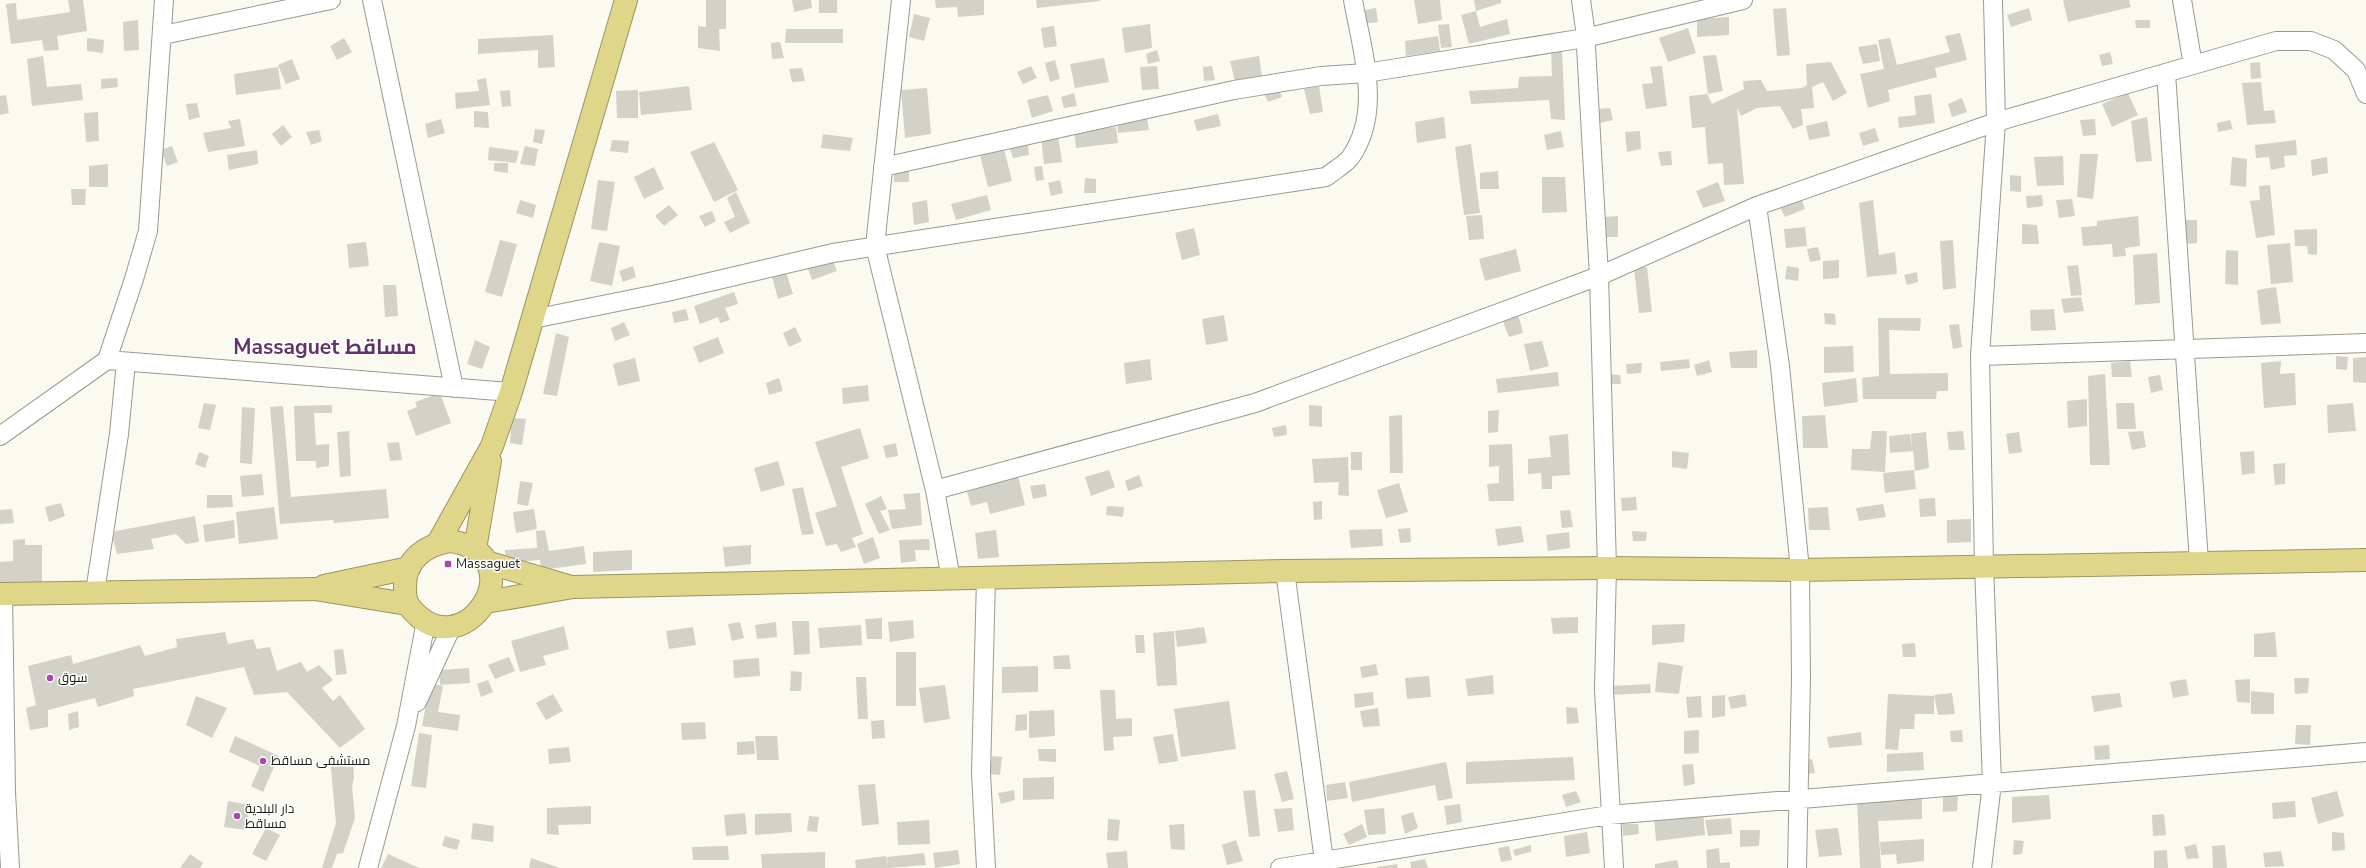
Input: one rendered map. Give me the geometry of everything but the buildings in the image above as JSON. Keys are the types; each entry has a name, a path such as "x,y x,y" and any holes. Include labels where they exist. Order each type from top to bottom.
{"highway":[{"path":"438,543 492,446 511,392 533,319 550,254 626,0"},
{"path":"492,446 481,555 491,575 491,589 486,602 472,618 452,626 434,625 415,614 408,604 405,580 409,568 416,557 426,549 438,543 450,541 464,543 481,555 573,587"},
{"path":"486,602 573,587 1285,571 1607,568 1800,570 1984,565 2366,560"},
{"path":"315,589 409,568"},
{"path":"2,594 315,589 408,604"}],"street":[{"path":"0,436 106,360 134,279 148,230 163,35 164,0"},
{"path":"163,35 331,0"},
{"path":"372,0 454,388"},
{"path":"901,0 875,246 935,490 951,579"},
{"path":"533,319 667,292 834,253 1326,177 1349,159 1364,131 1369,101 1366,73 1353,0"},
{"path":"1581,0 1585,38 1599,276 1607,568 1604,690 1609,815 1614,868"},
{"path":"883,167 1234,90 1321,76 1366,73 1585,38 1743,0"},
{"path":"1982,868 1992,783 1984,565 1980,356 1996,122 1993,0"},
{"path":"2182,0 2193,65"},
{"path":"935,490 1255,403 1599,276 1757,206 1996,122 2276,41 2311,41 2334,50 2356,70 2366,94"},
{"path":"2166,73 2199,562"},
{"path":"1757,206 1780,366 1800,570 1800,800 1797,868"},
{"path":"1980,356 2366,343"},
{"path":"106,360 511,392"},
{"path":"94,592 119,434 126,362"},
{"path":"1285,571 1324,865"},
{"path":"986,578 981,772 986,868"},
{"path":"2,594 6,792 10,868"},
{"path":"368,868 406,726 426,621"},
{"path":"406,726 452,626"},
{"path":"1280,868 1324,865 1609,815 2366,752"}],"place":[{"name":"Massaguet","path":"448,564"},
{"name":"سوق","path":"50,678"},
{"name":"مستشفى مساقط","path":"263,761"},
{"name":"دار البلدية مساقط","path":"237,816"}],"district":[{"name":"Massaguet مساقط","path":"325,347"}]}
